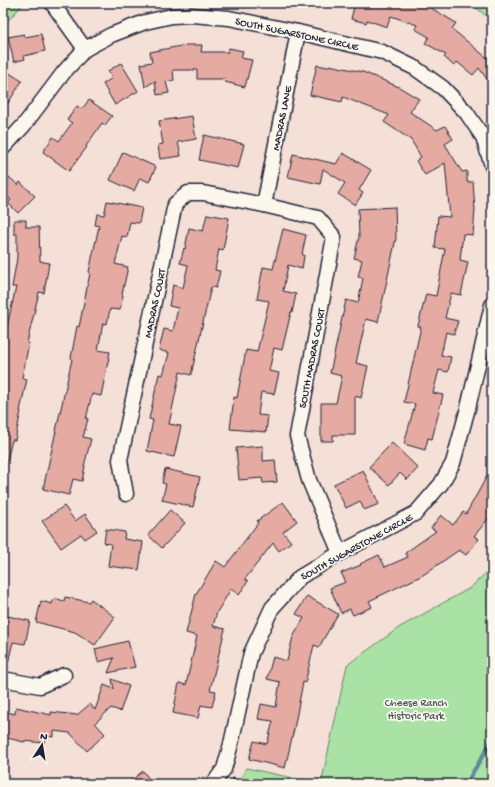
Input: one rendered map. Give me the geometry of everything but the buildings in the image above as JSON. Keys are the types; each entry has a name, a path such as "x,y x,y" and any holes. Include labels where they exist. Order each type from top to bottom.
{"street":[{"path":"52,3 85,49"},
{"name":"SOUTH SUGARSTONE CIRCLE","path":"3,148 24,125 64,72 85,49 111,35 145,22 172,16 192,14 229,18 298,32 382,52 415,68 443,88 466,112 483,137 492,166"},
{"name":"MADRAS LANE","path":"264,205 298,32"},
{"name":"MADRAS COURT","path":"126,494 120,460 175,204 188,192 203,193 264,205"},
{"name":"SOUTH MADRAS COURT","path":"264,205 318,218 334,237 297,436 309,480 340,554"},
{"name":"SOUTH SUGARSTONE CIRCLE","path":"213,784 224,769 251,653 272,608 300,576 416,513 441,484 453,463 468,408 492,305"},
{"path":"3,679 40,686 64,676"}],"green space":[{"path":"3,3 24,3 3,26"},
{"path":"470,3 492,3 492,21 473,5"},
{"name":"Cheese Ranch Historic Park","path":"492,567 492,784 321,784 347,665 400,627 470,588"},
{"path":"246,768 321,784 238,784"}],"waterway":[{"path":"466,784 492,740"}]}
